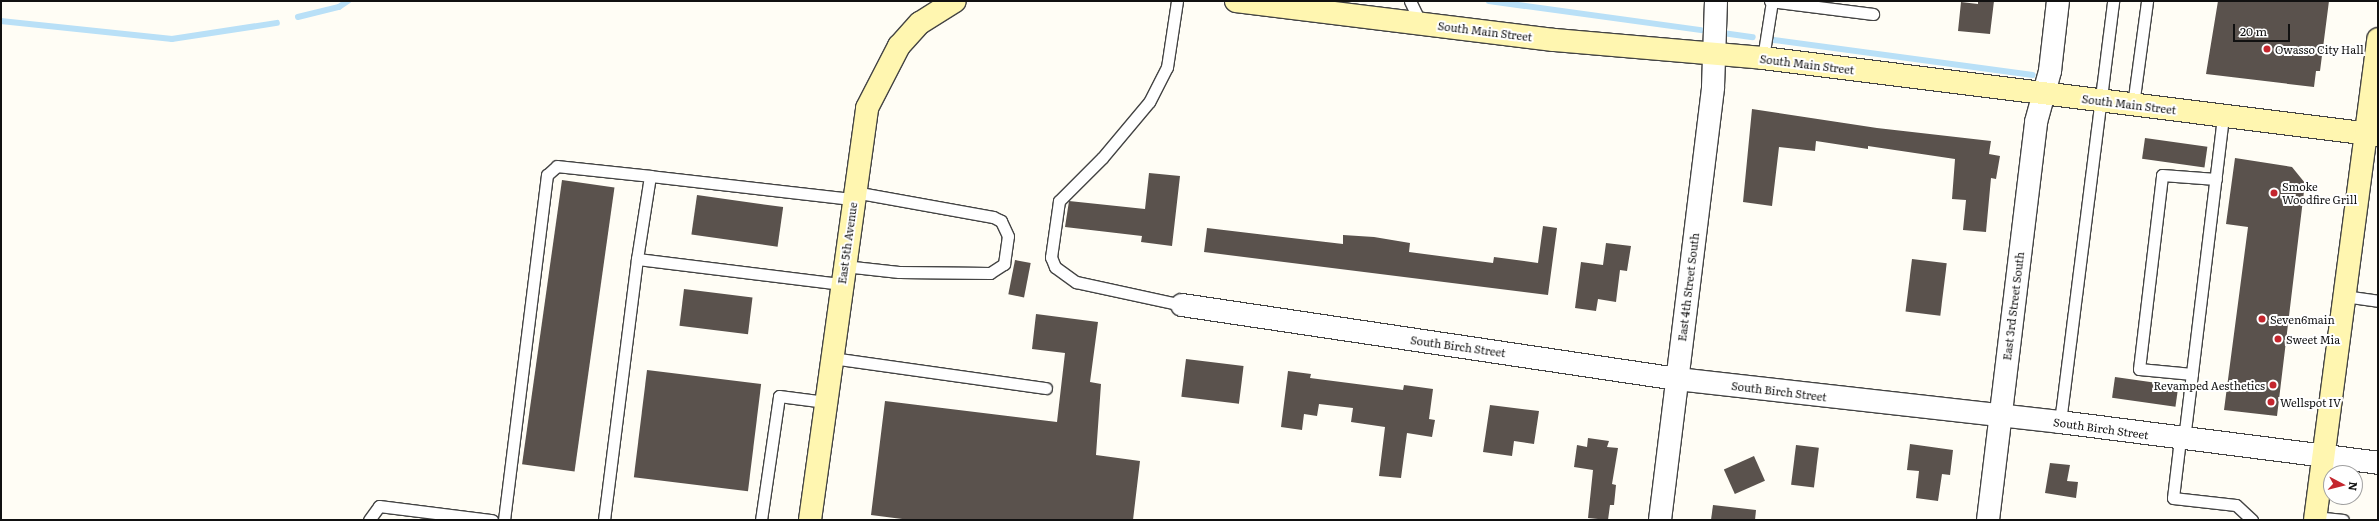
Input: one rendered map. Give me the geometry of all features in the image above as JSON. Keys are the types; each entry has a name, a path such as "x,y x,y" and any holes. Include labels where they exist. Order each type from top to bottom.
{"street":[{"name":"East 5th Avenue","path":"810,520 867,108 882,73 899,46 920,23 955,1"},
{"name":"South Main Street","path":"1236,1 1421,24 1763,58 2372,134"},
{"name":"East 4th Street South","path":"1660,520 1713,87 1716,1"},
{"name":"East 3rd Street South","path":"1988,520 1998,416 2036,122 2045,94 2058,1"},
{"path":"2315,518 2344,296 2372,134 2378,39"},
{"name":"South Birch Street","path":"1182,305 1677,379 2060,422 2182,439 2378,463"}],"lane":[{"path":"1177,1 1167,67 1149,102 1102,158 1059,201 1052,257 1055,267 1076,282 1182,305"},
{"path":"1410,1 1421,24"},
{"path":"1763,58 1771,1 1874,14"},
{"path":"2060,422 2114,1"},
{"path":"2133,105 2148,1"},
{"path":"2223,116 2192,374 2173,498 2236,505 2252,520"},
{"path":"504,520 547,175 557,166 854,195 993,217 1001,221 1008,236 1004,264 990,274 958,270 843,275 637,259"},
{"path":"2192,374 2139,369 2162,175 2216,179"},
{"path":"604,520 637,259 650,176"},
{"path":"2344,296 2378,301"},
{"path":"832,358 1046,388"},
{"path":"761,520 779,396 826,402"},
{"path":"369,520 379,506 492,520"},
{"path":"2315,518 2343,520"}],"building":[{"path":"1978,1 1994,1 1990,34 1958,31 1961,2 1978,4"},
{"name":"Owasso City Hall","path":"2218,1 2329,1 2320,71 2316,71 2314,87 2206,74"},
{"path":"1752,109 1877,128 1991,141 1989,154 2000,156 1996,179 1991,178 1986,232 1963,230 1966,200 1952,199 1955,159 1868,146 1868,149 1816,141 1815,151 1779,147 1772,206 1743,202"},
{"path":"2145,138 2207,147 2204,168 2142,159"},
{"name":"Seven6main","path":"2235,158 2292,167 2305,183 2277,416 2224,410 2248,227 2226,224"},
{"path":"1149,173 1180,176 1172,246 1141,242 1142,236 1065,227 1069,201 1145,209"},
{"path":"562,180 614,187 575,472 522,464"},
{"path":"697,195 783,207 778,247 691,235"},
{"path":"1543,226 1557,228 1548,295 1204,252 1207,228 1343,244 1343,235 1374,237 1410,243 1409,252 1493,263 1494,257 1538,263"},
{"path":"1606,243 1631,246 1627,271 1620,270 1616,302 1598,299 1596,311 1575,308 1581,262 1603,265"},
{"path":"1912,259 1947,263 1940,316 1906,312"},
{"path":"1015,260 1031,263 1024,297 1008,294"},
{"path":"684,289 752,297 748,334 679,326"},
{"path":"1036,314 1098,322 1090,382 1101,384 1096,455 1140,461 1133,520 910,520 871,515 885,401 1057,422 1065,353 1032,349"},
{"path":"1186,359 1244,366 1239,404 1181,397"},
{"path":"647,370 761,384 748,491 634,477"},
{"path":"1288,371 1311,374 1310,378 1403,390 1404,385 1433,389 1429,419 1435,420 1432,437 1407,433 1401,478 1379,476 1385,427 1351,422 1353,408 1319,404 1317,416 1304,414 1302,430 1281,427"},
{"path":"2115,377 2178,386 2175,407 2112,398"},
{"path":"1490,405 1539,411 1534,444 1514,441 1512,456 1483,452"},
{"path":"1588,438 1609,441 1607,447 1618,448 1612,484 1616,485 1614,505 1610,505 1608,520 1588,518 1593,470 1574,467 1577,445 1587,447"},
{"path":"1910,444 1953,450 1950,475 1942,474 1938,501 1916,498 1919,471 1907,470"},
{"path":"1796,445 1819,448 1814,488 1791,485"},
{"path":"1754,456 1765,481 1735,494 1724,469"},
{"path":"2050,463 2070,465 2067,481 2078,482 2076,498 2045,493"},
{"path":"1713,505 1756,510 1755,520 1711,520"}],"waterway":[{"path":"298,17 339,7 348,1"},
{"path":"1489,1 1701,30"},
{"path":"1,21 172,39 277,23"},
{"path":"1723,33 1753,37"},
{"path":"1774,40 2033,75"}],"place":[{"name":"Owasso City Hall","path":"2267,49"},
{"name":"Smoke Woodfire Grill","path":"2274,193"},
{"name":"Seven6main","path":"2262,319"},
{"name":"Sweet Mia","path":"2278,339"},
{"name":"Revamped Aesthetics","path":"2273,385"},
{"name":"Wellspot IV","path":"2271,402"}]}
